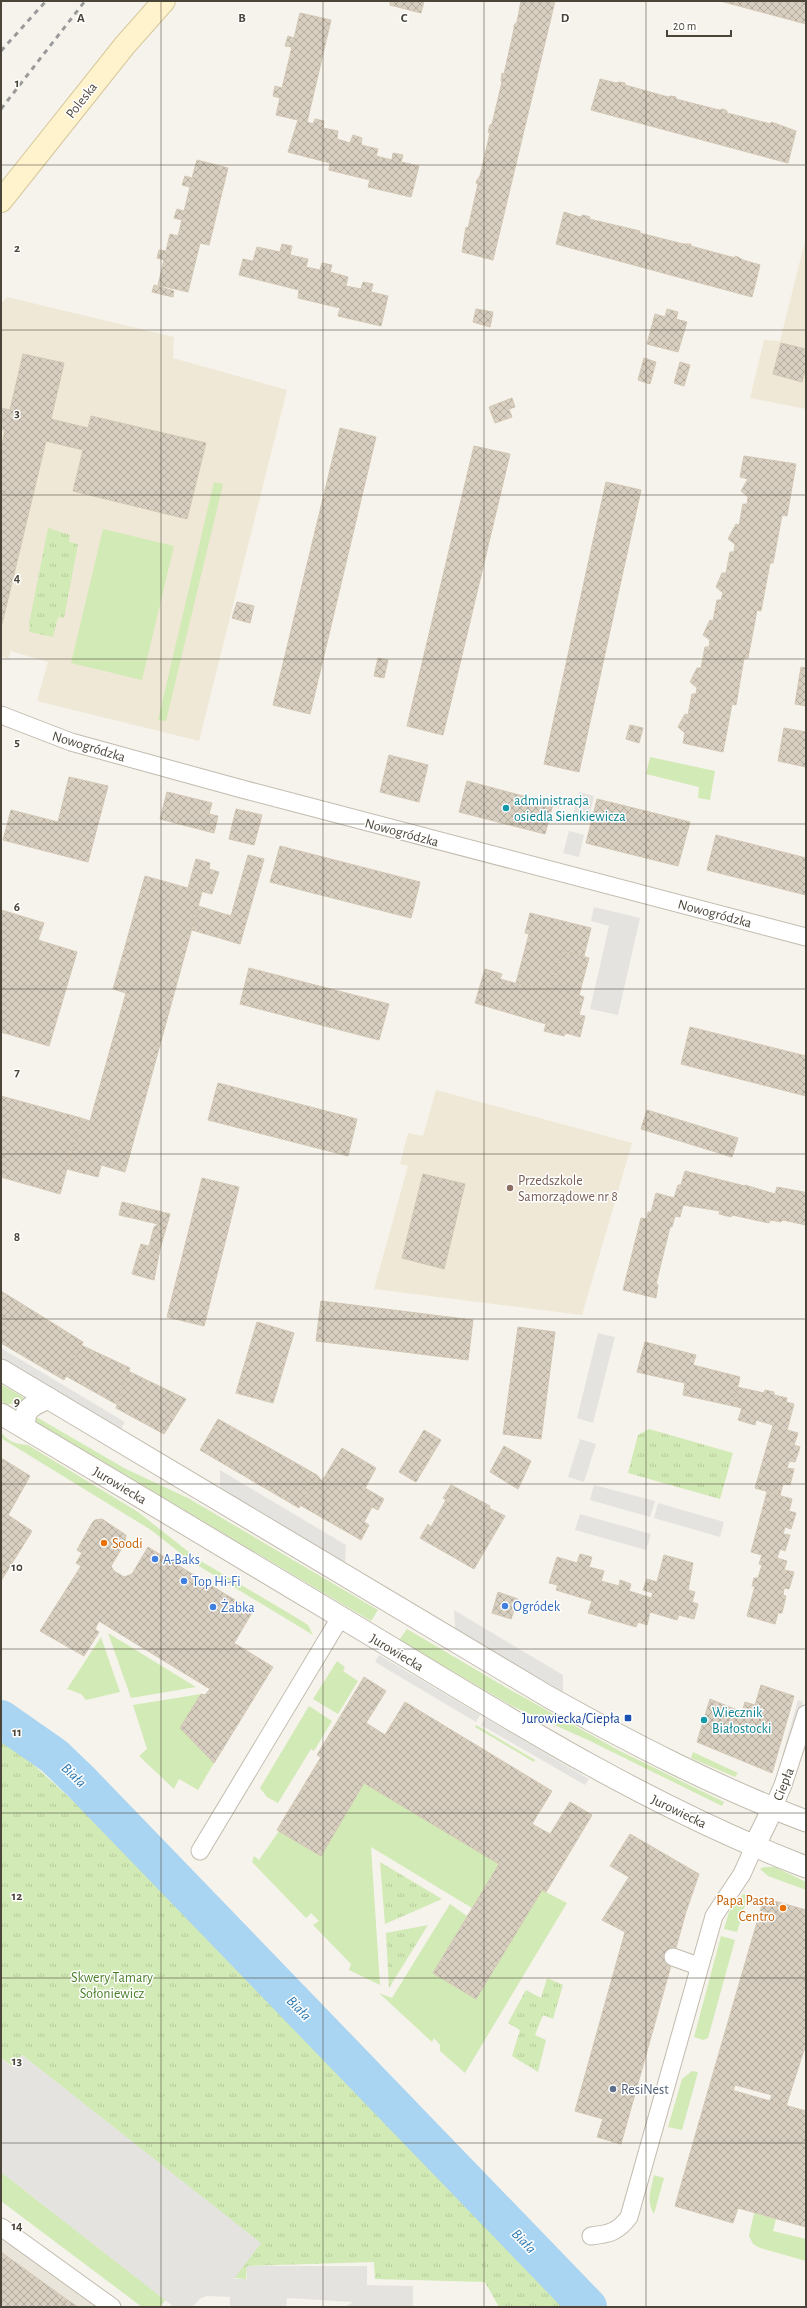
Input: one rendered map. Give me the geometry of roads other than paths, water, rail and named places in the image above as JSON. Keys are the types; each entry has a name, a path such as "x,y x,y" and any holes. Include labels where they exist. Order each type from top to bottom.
{"main road":[{"name":"Poleska","path":"1,201 125,45 164,1"}],"street":[{"name":"Nowogródzka","path":"1,715 71,742 242,789 806,937"},
{"path":"1,1370 546,1696 613,1733 739,1795 806,1821"},
{"path":"25,1428 24,1415 29,1408 48,1398"},
{"name":"Jurowiecka","path":"1,1414 340,1618 612,1778 754,1847 806,1867"},
{"path":"200,1851 340,1618"},
{"name":"Ciepła","path":"773,1808 783,1785 806,1714"},
{"path":"591,2236 610,2234 622,2226 629,2217 698,1966 714,1916 742,1874 773,1808"},
{"path":"673,1957 698,1966"},
{"path":"1,2227 112,2307"}],"waterway":[{"name":"Biała","path":"1,1719 54,1756 81,1782 588,2307"}],"railway":[{"path":"1,51 46,1"},
{"path":"1,109 85,1"}],"place":[{"name":"administracja osiedla Sienkiewicza","path":"506,808"},
{"name":"Przedszkole Samorządowe nr 8","path":"510,1188"},
{"name":"Soodi","path":"104,1543"},
{"name":"A-Baks","path":"155,1559"},
{"name":"Top Hi-Fi","path":"184,1581"},
{"name":"Ogródek","path":"505,1606"},
{"name":"Żabka","path":"213,1607"},
{"name":"Jurowiecka/Ciepła","path":"628,1718"},
{"name":"Wiecznik Białostocki","path":"704,1720"},
{"name":"Papa Pasta Centro","path":"783,1908"},
{"name":"ResiNest","path":"613,2089"}],"park label":[{"name":"Skwery Tamary Sołoniewicz","path":"112,1986"}]}
